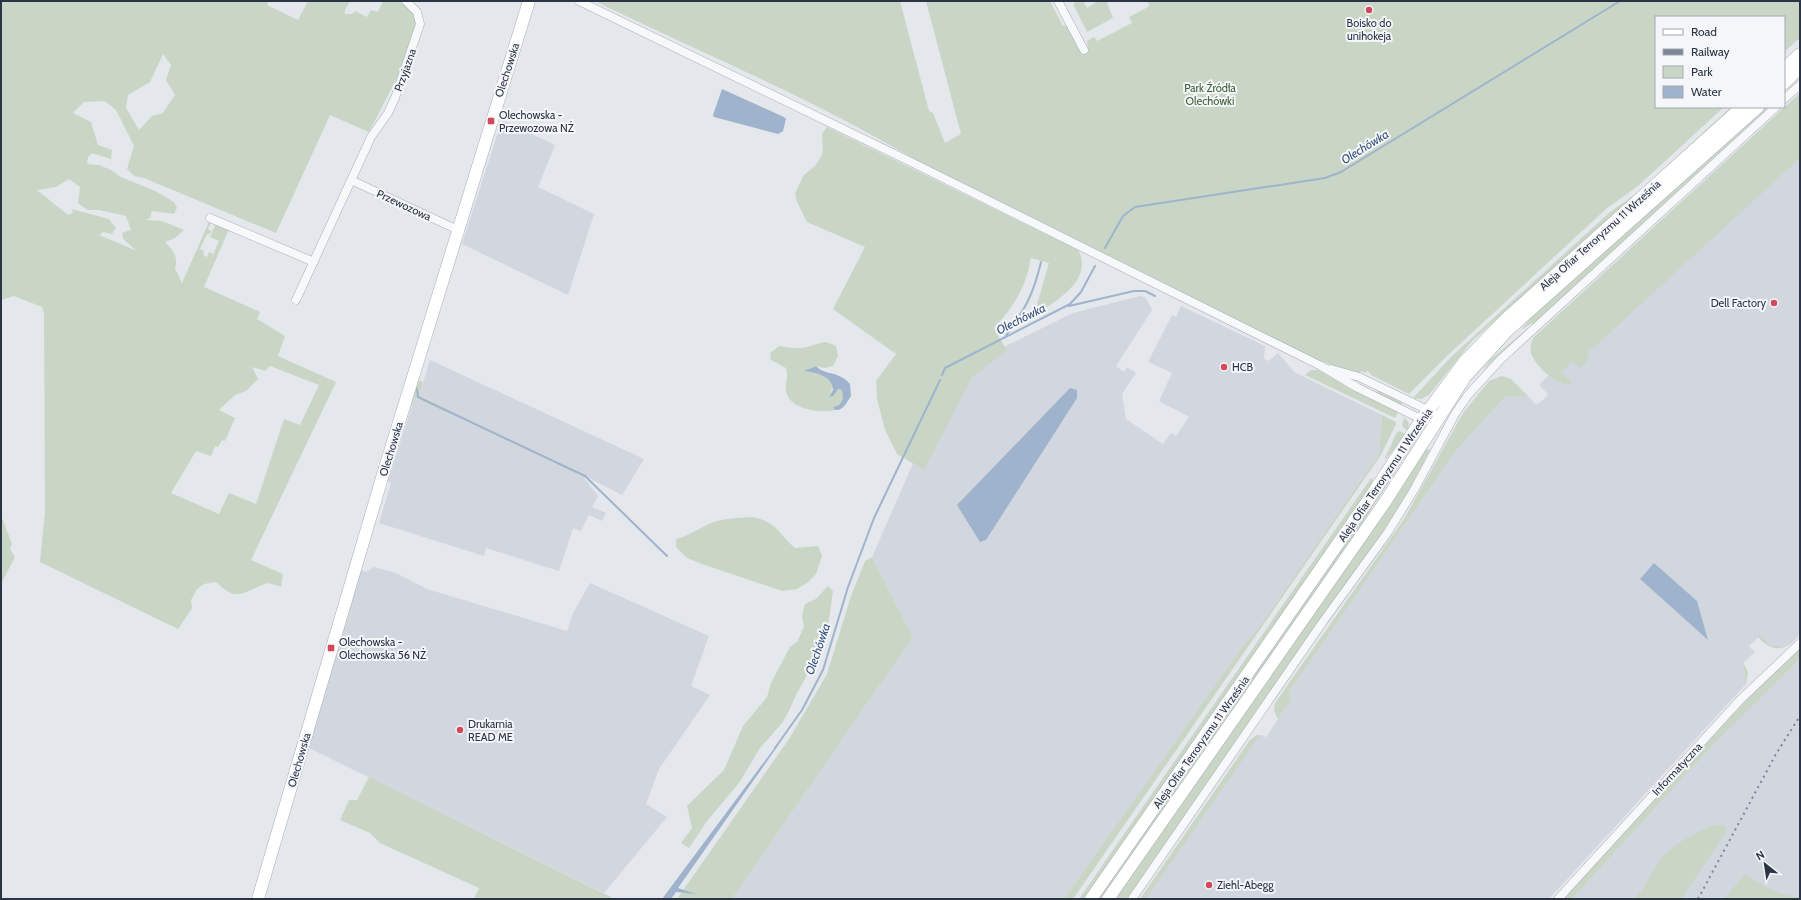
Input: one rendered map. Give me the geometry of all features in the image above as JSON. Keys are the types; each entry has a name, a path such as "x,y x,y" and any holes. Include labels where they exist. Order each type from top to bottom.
{"street":[{"name":"Przyjazna","path":"351,180 371,137 388,113 395,98 419,31 420,24 418,12 406,1"},
{"name":"Olechowska","path":"258,899 384,471 529,1"},
{"path":"579,1 916,165 1321,366 1358,388 1437,421"},
{"path":"1058,1 1084,50"},
{"path":"1785,68 1800,54"},
{"path":"1785,82 1800,68"},
{"path":"1785,98 1800,84"},
{"name":"Aleja Ofiar Terroryzmu 11 Września","path":"1091,899 1425,415 1464,362 1492,331 1741,108"},
{"name":"Aleja Ofiar Terroryzmu 11 Września","path":"1108,899 1385,502 1465,377 1508,330 1757,108"},
{"path":"1132,899 1322,623 1388,532 1414,490 1450,421 1468,394 1501,359 1775,108"},
{"name":"Przewozowa","path":"351,180 458,230"},
{"path":"296,300 351,180"},
{"path":"210,218 314,262"},
{"name":"Informatyczna","path":"1558,899 1740,700 1800,642"}],"shaded area":[{"path":"1800,114 1800,633 1786,646 1770,646 1760,636 1749,646 1755,652 1743,663 1746,684 1549,899 1146,899 1259,735 1266,737 1291,700 1289,692 1455,452 1505,397 1527,396 1536,405 1543,400 1548,394 1539,385"},
{"path":"502,120 555,145 538,187 594,214 568,295 462,244"},
{"path":"1140,296 1146,298 1152,310 1116,366 1124,372 1127,367 1136,373 1122,394 1126,419 1163,444 1171,433 1176,436 1189,417 1159,401 1172,373 1148,362 1172,315 1176,317 1181,306 1265,346 1264,359 1269,361 1278,353 1294,372 1382,415 1379,454 1257,630 1242,647 1064,899 732,899 913,637 872,557 953,372 1073,313"},
{"path":"430,360 644,459 622,495 587,477 584,478 598,496 592,507 606,513 602,521 589,515 581,531 573,528 559,571 486,548 484,556 379,523 391,483 388,482 415,396 420,400 447,409 419,396"},
{"path":"374,567 396,573 427,589 567,631 573,613 590,583 709,636 691,686 710,695 659,769 646,804 667,817 604,893 307,747 361,570 366,572"},
{"path":"1800,659 1800,899 1572,899 1711,747"}],"green space":[{"path":"1,1 269,1 267,5 298,20 308,1 350,1 345,10 345,14 352,14 355,11 367,17 371,10 378,12 383,1 401,2 408,6 411,10 418,22 402,68 369,132 330,115 276,233 144,178 134,176 127,169 134,146 116,110 105,101 84,102 73,113 91,122 98,145 112,150 111,159 92,153 88,157 87,164 99,165 111,170 121,177 155,191 174,202 177,208 174,214 152,211 150,218 146,220 162,221 184,230 175,238 165,242 174,254 176,260 175,268 182,283 209,222 211,223 208,229 211,231 210,234 207,234 200,249 204,251 203,255 207,257 209,252 213,254 212,257 219,241 210,237 215,225 229,229 204,287 260,312 257,319 285,336 278,356 336,382 251,560 283,574 281,587 269,583 244,593 234,594 225,590 216,582 204,584 197,589 191,600 192,608 178,629 40,562 45,512 44,313 42,307 14,296 1,300","holes":["163,54 171,65 166,80 175,95 163,113 152,116 139,130 126,108 128,95 150,82","69,179 80,187 78,203 88,210 99,210 126,216 131,230 122,233 123,239 137,251 99,235 103,232 112,234 116,228 109,219 72,209 73,213 68,215 37,190 56,187","270,366 319,385 300,425 284,419 256,504 229,493 219,514 171,493 196,451 211,456 215,446 218,447 222,440 225,441 235,418 219,410 235,395 246,391 258,379 252,367 265,371"]},
{"name":"Park Źródła Olechówki","path":"595,1 900,1 929,111 933,113 945,143 961,134 926,1 1050,1 1063,26 1066,25 1081,52 1088,48 1087,41 1094,37 1097,41 1132,23 1129,17 1148,7 1149,5 1147,1 1800,1 1800,38 1785,51 1785,16 1655,16 1655,108 1723,108 1638,186 1606,209 1449,354 1409,394 1371,375 1367,371 1366,373 1361,371 1360,373 1315,359 914,159 796,96"},
{"path":"1078,1 1083,1 1087,8 1098,1 1111,1 1107,3 1113,18 1087,32 1073,4"},
{"path":"1800,93 1800,158 1590,351 1588,351 1587,362 1580,368 1572,361 1561,373 1571,381 1572,384 1561,383 1542,369 1531,353 1531,345 1534,337"},
{"path":"1730,108 1734,108 1472,341 1429,395 1421,399 1413,398 1451,357 1610,212 1637,193"},
{"path":"1764,108 1768,108 1533,324 1532,323 1521,330 1532,316"},
{"path":"827,127 1078,250 1082,261 1081,271 1077,280 1070,289 1052,304 1034,315 1049,263 1031,258 1026,279 1018,296 1008,312 994,328 1007,351 972,377 924,470 897,454 885,430 877,399 876,381 896,354 833,309 865,247 807,222 797,202 795,194 803,176 815,166 821,157 823,151 822,134"},
{"path":"1529,328 1483,370 1490,360"},
{"path":"826,342 836,346 838,356 833,366 825,368 815,366 805,371 822,375 827,378 832,385 829,397 838,389 842,390 843,399 839,405 833,407 835,410 821,411 805,408 792,401 788,396 786,389 786,368 771,360 770,353 779,346 802,348"},
{"path":"1311,370 1319,370 1349,388 1398,412 1395,418 1305,375"},
{"path":"1502,376 1511,379 1537,405 1527,396 1505,397 1455,452 1289,692 1291,700 1278,719 1274,711 1275,703 1404,519 1463,413 1489,381"},
{"path":"420,381 423,382 419,396 447,409 445,412 415,397 412,406 411,405 414,383"},
{"path":"1378,390 1402,402 1401,405 1378,394"},
{"path":"1382,415 1396,422 1396,424 1381,455 1073,899 1064,899 1242,647 1257,630 1379,454"},
{"path":"1404,417 1409,423 1408,431 1402,426"},
{"path":"1400,431 1406,435 1386,459 1385,458 1397,432"},
{"path":"1414,440 1415,441 1353,538 1103,899 1096,899"},
{"path":"1426,449 1430,450 1403,501 1388,524 1312,631 1127,899 1113,899"},
{"path":"1371,478 1373,480 1368,491 1085,899 1079,899"},
{"path":"1,515 12,544 10,549 15,557 1,584"},
{"path":"752,517 772,525 795,548 818,546 822,556 816,574 807,583 797,589 782,591 687,558 676,547 676,539 686,536 714,522 727,519"},
{"path":"872,557 913,637 732,899 677,899 789,739 827,674 851,596 865,561"},
{"path":"828,586 833,591 828,627 789,711 782,723 760,748 739,783 707,821 689,848 681,843 692,828 687,806 724,770 743,726 767,697 771,683 790,647 797,642 804,627 802,616 805,604 816,599"},
{"path":"1800,633 1790,644 1785,647 1780,648 1769,646 1758,637 1760,635 1770,646 1786,646"},
{"path":"1800,648 1800,659 1711,747 1572,899 1563,899 1750,696"},
{"path":"1743,663 1748,672 1746,685"},
{"path":"1257,735 1266,736 1259,736 1146,899 1140,899 1250,740"},
{"path":"369,777 615,899 474,899 479,888 380,843 370,833 340,820 349,800 357,800"},
{"path":"1715,825 1725,826 1726,832 1681,899 1635,899 1664,855 1688,837"},
{"path":"1745,874 1771,889 1800,897 1800,899 1724,899"}],"water":[{"path":"722,89 784,117 786,119 783,131 778,134 714,117 713,115"},
{"path":"816,366 823,371 841,377 850,384 851,396 840,409 835,410 833,407 839,405 843,399 842,390 838,389 833,396 829,397 833,390 830,381 823,376 804,371"},
{"path":"1070,388 1077,390 1077,398 986,540 980,542 957,505"},
{"path":"1654,563 1697,601 1708,640 1640,579"},
{"path":"776,746 777,747 678,888 696,894 676,892 671,899 662,899"}],"waterway":[{"name":"Olechówka","path":"1105,248 1123,216 1135,207 1325,178 1341,172 1620,1"},
{"path":"1005,337 1028,302 1041,262"},
{"name":"Olechówka","path":"942,375 945,368 1070,304 1081,292 1095,266"},
{"path":"1069,306 1134,291 1145,291 1155,296"},
{"name":"Olechówka","path":"775,748 802,710 823,670 848,587 874,518 940,380"},
{"path":"417,389 418,397 585,476 667,556"}],"railway":[{"path":"1698,899 1776,754 1800,716"}],"place":[{"name":"Boisko do unihokeja","path":"1369,10"},
{"name":"Olechowska - Przewozowa NŻ","path":"491,121"},
{"name":"Dell Factory","path":"1774,303"},
{"name":"HCB","path":"1224,367"},
{"name":"Olechowska - Olechowska 56 NŻ","path":"331,648"},
{"name":"Drukarnia READ ME","path":"460,730"},
{"name":"Ziehl-Abegg","path":"1209,885"}]}
